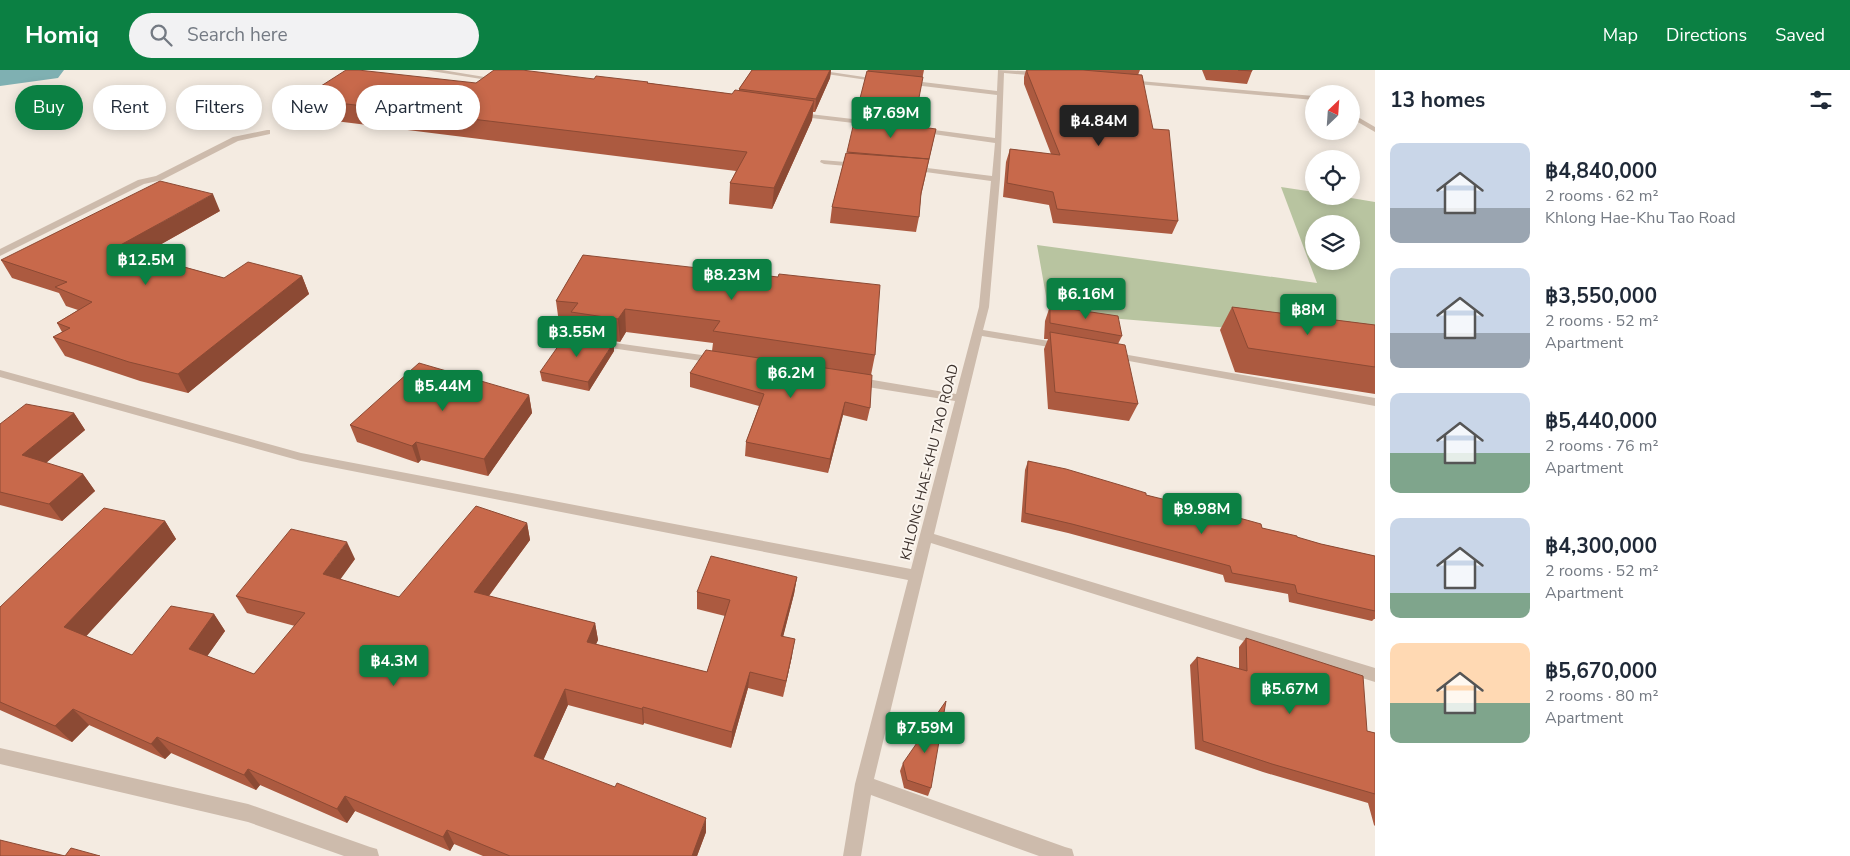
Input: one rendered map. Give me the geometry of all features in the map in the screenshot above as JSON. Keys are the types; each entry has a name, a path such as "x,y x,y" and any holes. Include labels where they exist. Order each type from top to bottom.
{"street":[{"path":"428,70 511,81"},
{"path":"802,70 889,81"},
{"path":"1001,70 1051,75"},
{"name":"KHLONG HAE-KHU TAO ROAD","path":"852,856 864,784 916,576 928,537 960,398 984,307 999,141 1001,70"},
{"path":"1121,81 1305,97"},
{"path":"899,82 1001,94"},
{"path":"791,113 880,125"},
{"path":"1360,121 1375,130"},
{"path":"910,129 999,141"},
{"path":"0,253 141,182 159,178 236,139 267,132"},
{"path":"824,162 871,166"},
{"path":"899,168 996,179"},
{"path":"978,332 1075,349"},
{"path":"558,338 730,362"},
{"path":"1104,354 1375,402"},
{"path":"0,373 301,457 916,576"},
{"path":"845,379 960,398"},
{"path":"928,537 1375,675"},
{"path":"0,756 248,812 370,856"},
{"path":"864,784 1065,856"}],"green space":[{"path":"1281,187 1305,191 1305,205 1360,205 1360,200 1375,202 1375,344 1339,337 1049,313 1037,245 1317,283 1312,270 1360,270 1360,215 1305,215 1305,251"}],"building":[{"path":"346,70 476,83 494,70 522,70 594,79 596,76 732,94 735,90 814,101 774,188 730,183 747,152 480,120 480,85 356,85 356,105 346,104 346,85 323,85"},
{"path":"752,70 830,70 816,99 739,89"},
{"path":"1027,70 1083,70 1142,75 1153,129 1169,130 1178,221 1057,209 1053,192 1007,183 1010,149 1060,155"},
{"path":"867,71 923,77 916,113 858,106"},
{"path":"855,118 936,129 929,159 847,152"},
{"path":"846,153 929,159 921,193 919,217 832,207"},
{"path":"160,181 213,194 115,248 224,278 248,262 302,276 178,374 129,362 53,337 70,328 57,323 92,302 55,287 67,282 1,260"},
{"path":"583,255 778,277 779,274 880,285 875,355 713,331 720,321 625,309 618,319 571,312 578,303 556,301"},
{"path":"1050,306 1118,316 1122,336 1050,323"},
{"path":"1232,307 1375,325 1375,367 1248,348"},
{"path":"1050,332 1125,345 1138,404 1055,392"},
{"path":"566,335 614,342 588,382 540,372"},
{"path":"706,350 872,375 870,408 845,402 830,459 746,442 764,394 690,373"},
{"path":"419,363 529,395 484,459 416,442 412,446 350,425"},
{"path":"26,404 74,413 22,455 83,474 49,504 0,492 0,424"},
{"path":"1028,461 1066,469 1146,493 1146,495 1261,524 1262,528 1375,556 1375,611 1297,593 1295,585 1232,573 1230,566 1025,513"},
{"path":"476,506 527,523 474,592 595,623 587,642 707,672 730,600 697,592 711,556 797,577 781,636 795,639 786,681 750,672 732,732 643,707 642,709 565,689 534,756 615,787 617,783 706,818 692,856 510,856 447,830 443,837 345,796 337,809 248,769 244,775 157,737 151,744 73,709 55,726 0,702 0,607 104,508 165,521 64,627 132,655 171,606 214,614 189,649 254,674 305,613 236,596 291,529 347,542 323,574 399,597"},
{"path":"1246,638 1363,676 1367,731 1375,733 1375,794 1272,764 1203,741 1197,657 1247,671"},
{"path":"946,701 931,788 907,780 903,763"},
{"path":"0,840 65,856 0,856"},
{"path":"71,848 100,856 65,856"}],"waterway":[{"path":"0,75 45,70"}]}
